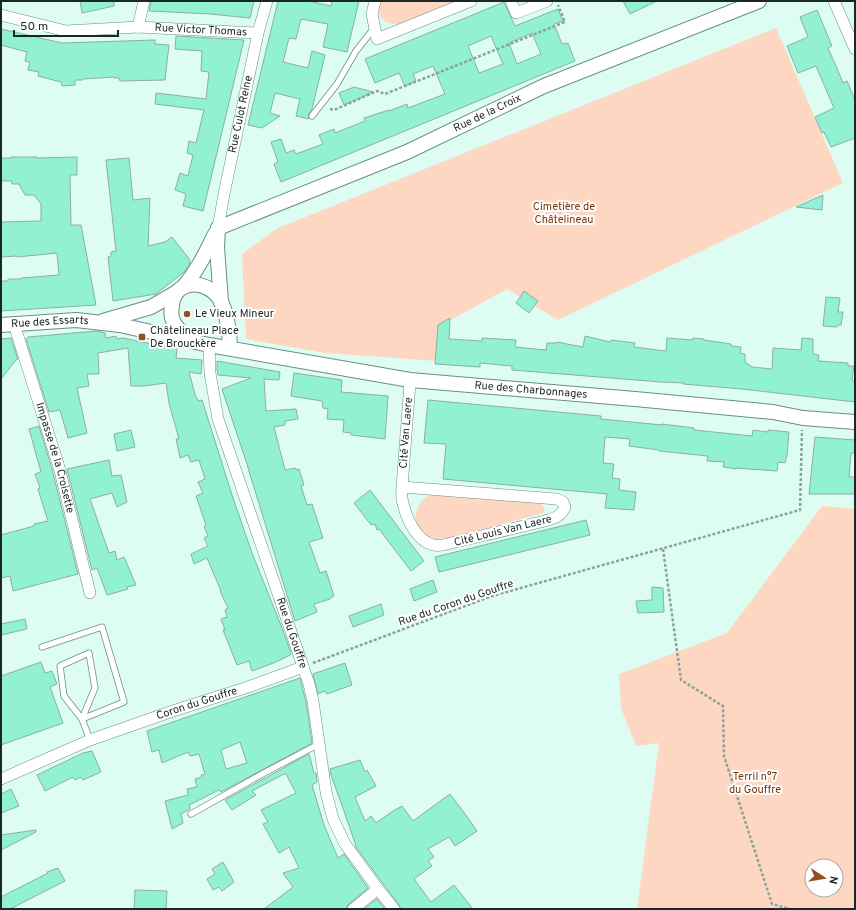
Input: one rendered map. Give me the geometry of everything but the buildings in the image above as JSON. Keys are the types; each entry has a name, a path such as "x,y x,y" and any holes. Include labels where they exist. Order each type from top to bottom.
{"street":[{"path":"138,27 144,1"},
{"name":"Rue Culot Reine","path":"218,228 258,33 267,1"},
{"path":"375,1 372,14 377,39 471,1"},
{"path":"511,1 516,12 547,1"},
{"name":"Rue de la Croix","path":"218,228 407,152 544,86 758,1"},
{"path":"834,1 855,49"},
{"name":"Rue Victor Thomas","path":"1,15 66,31 138,27 258,33"},
{"path":"209,345 189,340 177,327 171,311 173,298 196,272 218,228"},
{"path":"218,228 217,247 221,302"},
{"path":"99,322 151,307 191,284 205,287 215,293 221,302 230,336 230,348"},
{"name":"Rue des Essarts","path":"7,324 76,320 99,322 189,340"},
{"name":"Impasse de la Croisette","path":"7,324 59,467 90,593"},
{"name":"Rue des Charbonnages","path":"209,345 410,380 773,412 802,418 855,422"},
{"name":"Rue du Gouffre","path":"209,345 210,373 218,419 309,684 313,701 326,792 333,819 345,844 394,909"},
{"name":"Cité Van Laere","path":"402,487 410,380"},
{"name":"Cité Louis Van Laere","path":"402,487 557,499 563,502 565,507 563,513 557,517 447,544 434,545 426,542 418,535 409,521 402,502 402,487"},
{"name":"Coron du Gouffre","path":"1,779 90,740 304,667"},
{"path":"353,909 378,889"}],"lane":[{"path":"312,116 337,84 356,51 375,27"},
{"path":"42,646 102,627 124,702 82,719"},
{"path":"82,719 95,688 89,653 60,666 64,696 82,719 90,740"},
{"path":"190,814 264,772 319,744"}],"path":[{"path":"320,105 334,110 377,91 385,94 565,22 556,1"},
{"name":"Rue du Coron du Gouffre","path":"304,667 492,596 800,510 802,418"},
{"path":"663,548 681,680 723,706 724,756 772,904 790,909"}],"green space":[{"path":"378,1 457,1 401,25 387,22 381,18 378,10"},
{"name":"Cimetière de Châtelineau","path":"776,28 843,183 558,320 507,289 440,326 437,361 325,353 246,339 242,254 278,228"},
{"path":"441,494 541,504 545,509 543,513 452,538 430,539 422,532 416,523 415,518 417,508 427,497"},
{"name":"Terril n°7 du Gouffre","path":"822,506 855,509 855,909 637,909 659,743 636,746 621,708 619,674 727,633"}],"place":[{"name":"Le Vieux Mineur","path":"187,314"},
{"name":"Châtelineau Place De Brouckère","path":"142,337"}]}
